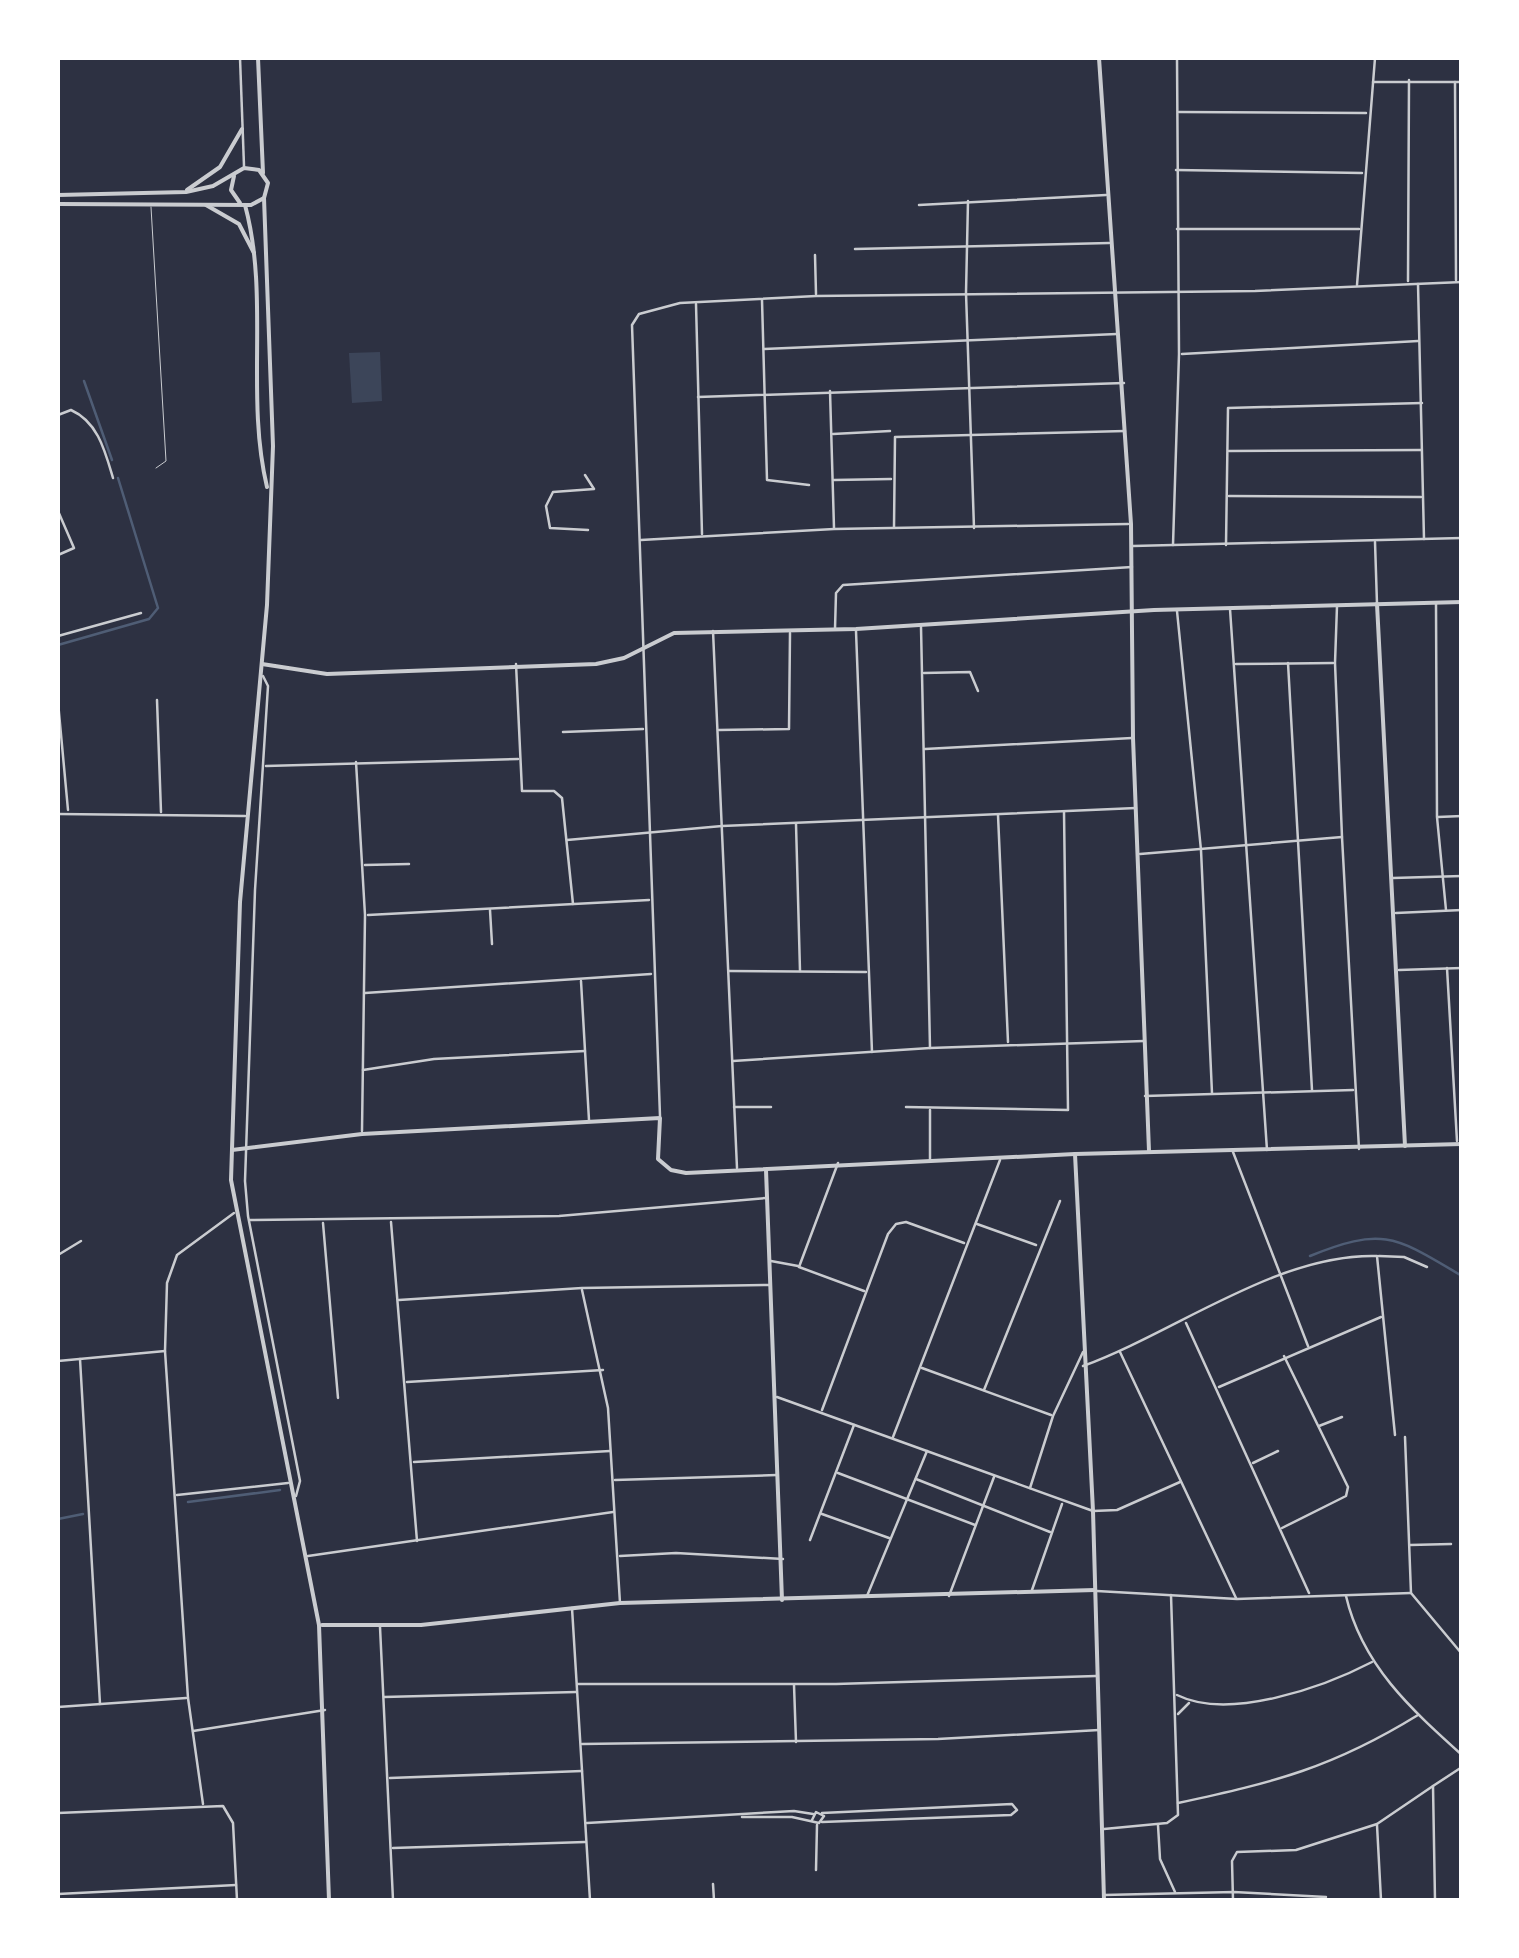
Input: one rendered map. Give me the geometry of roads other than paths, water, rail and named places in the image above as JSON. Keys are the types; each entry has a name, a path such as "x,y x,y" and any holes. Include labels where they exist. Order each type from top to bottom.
{"street":[{"path":"240,58 244,168"},
{"path":"258,58 268,188 264,198 273,446 262,664 247,816 232,1150 234,1213 320,1625 329,1900"},
{"path":"1099,58 1132,524 1134,738 1149,1154"},
{"path":"1174,545 1179,354 1177,58"},
{"path":"1358,287 1375,58"},
{"path":"1408,283 1409,80"},
{"path":"1372,82 1462,82"},
{"path":"1448,968 1459,1144 1075,1154 679,1173 666,1166 658,1159 660,1118 644,729 646,644 632,325 646,308 762,298 1178,292 1459,282 1454,219 1455,82"},
{"path":"1177,112 1368,113"},
{"path":"186,192 220,168 242,129"},
{"path":"58,196 186,192 207,188 244,168 264,173"},
{"path":"1176,170 1364,174"},
{"path":"235,174 231,190 243,204 256,256 261,445 268,491"},
{"path":"919,205 1107,195"},
{"path":"58,204 243,204 264,198"},
{"path":"968,200 966,293 974,528"},
{"path":"202,203 235,220 256,256"},
{"path":"1454,219 1462,219"},
{"path":"1176,230 1360,230"},
{"path":"855,249 1110,243"},
{"path":"815,255 816,296"},
{"path":"1418,282 1424,539"},
{"path":"762,298 767,480 809,485"},
{"path":"696,302 702,534"},
{"path":"764,349 1118,334"},
{"path":"1179,354 1420,341"},
{"path":"698,397 970,385 1124,383"},
{"path":"830,390 834,528"},
{"path":"1226,545 1228,408 1422,403"},
{"path":"58,415 71,410 83,415 97,431 113,478"},
{"path":"894,527 896,437 1126,431"},
{"path":"832,434 890,432"},
{"path":"1228,451 1422,450"},
{"path":"584,475 594,489 553,492 546,506 550,528 588,530"},
{"path":"833,480 894,479"},
{"path":"1227,496 1422,496"},
{"path":"58,511 74,548 58,555"},
{"path":"640,540 834,528 1132,524"},
{"path":"1132,546 1462,538"},
{"path":"1375,541 1405,1146"},
{"path":"835,630 836,592 843,585 1132,567"},
{"path":"1436,602 1437,817 1446,910"},
{"path":"262,664 327,674 596,664 624,658 646,644 674,634 714,631 920,626 1177,609 1462,602"},
{"path":"1338,604 1335,662 1358,1149"},
{"path":"1230,607 1266,1150"},
{"path":"1177,609 1201,850 1212,1093"},
{"path":"58,636 141,612"},
{"path":"920,626 930,1048"},
{"path":"856,629 872,1052"},
{"path":"718,730 789,728 790,630"},
{"path":"714,631 737,1169"},
{"path":"1234,664 1335,662"},
{"path":"1288,663 1312,1090"},
{"path":"516,664 522,791 554,791 562,798 573,905"},
{"path":"922,674 970,672 975,674 978,692"},
{"path":"261,674 268,686 246,1148 248,1220 300,1481 296,1496"},
{"path":"157,700 161,813"},
{"path":"58,702 68,813"},
{"path":"563,732 644,729"},
{"path":"925,750 1134,738"},
{"path":"263,766 519,759"},
{"path":"356,762 365,915 362,1134"},
{"path":"566,840 722,826 1137,808"},
{"path":"906,1107 1064,1113 1072,1104 1064,811"},
{"path":"58,814 247,816"},
{"path":"998,814 1008,1045"},
{"path":"1437,817 1462,816"},
{"path":"796,822 800,972"},
{"path":"1139,854 1342,836"},
{"path":"362,866 409,864"},
{"path":"1393,878 1462,876"},
{"path":"365,915 651,900"},
{"path":"490,909 492,944"},
{"path":"1396,912 1462,910"},
{"path":"1399,970 1462,968"},
{"path":"728,971 869,972"},
{"path":"362,993 652,974"},
{"path":"581,980 588,1120"},
{"path":"732,1062 930,1048 1144,1041"},
{"path":"361,1070 434,1059 585,1051"},
{"path":"1145,1096 1355,1090"},
{"path":"734,1107 771,1106"},
{"path":"930,1108 930,1160"},
{"path":"232,1150 362,1134 660,1118"},
{"path":"1233,1150 1308,1346"},
{"path":"1075,1154 1093,1511 1104,1898 1234,1892 1326,1897"},
{"path":"893,1437 1001,1158"},
{"path":"799,1266 838,1164"},
{"path":"766,1168 782,1600"},
{"path":"248,1220 324,1222 620,1212 767,1198"},
{"path":"984,1390 1038,1246 1060,1201"},
{"path":"203,1804 190,1731 165,1351 171,1264 188,1244 234,1213"},
{"path":"391,1220 417,1541"},
{"path":"324,1222 338,1398"},
{"path":"822,1411 896,1224 906,1222 966,1244"},
{"path":"976,1223 1038,1246"},
{"path":"58,1254 82,1242"},
{"path":"1378,1256 1394,1435"},
{"path":"1084,1366 1282,1274 1330,1259 1404,1257 1427,1268"},
{"path":"770,1261 799,1266 866,1292"},
{"path":"398,1300 582,1288 770,1285"},
{"path":"582,1288 602,1370 612,1451 620,1603"},
{"path":"1218,1388 1284,1356 1384,1316"},
{"path":"1185,1322 1310,1596"},
{"path":"58,1361 165,1351"},
{"path":"1030,1488 1053,1416 1084,1351"},
{"path":"1120,1352 1237,1599"},
{"path":"1281,1528 1346,1496 1348,1487 1284,1356"},
{"path":"80,1359 100,1704"},
{"path":"920,1368 1053,1416"},
{"path":"406,1382 602,1370"},
{"path":"776,1396 1093,1511 1117,1510 1180,1482"},
{"path":"1318,1427 1342,1418"},
{"path":"810,1540 855,1423"},
{"path":"1404,1437 1411,1593 1462,1654"},
{"path":"866,1598 928,1450"},
{"path":"412,1462 612,1451"},
{"path":"1251,1464 1278,1452"},
{"path":"838,1472 975,1525"},
{"path":"613,1480 779,1475"},
{"path":"949,1596 994,1477"},
{"path":"915,1478 1050,1532"},
{"path":"175,1496 292,1482"},
{"path":"1032,1591 1062,1502"},
{"path":"308,1556 614,1512"},
{"path":"821,1514 891,1539"},
{"path":"1409,1546 1450,1544"},
{"path":"618,1556 676,1553 782,1559"},
{"path":"320,1625 380,1627 620,1603 1095,1590 1237,1599 1411,1593"},
{"path":"1345,1594 1372,1662 1418,1715 1462,1755"},
{"path":"1102,1829 1174,1820 1178,1803 1178,1714 1171,1595"},
{"path":"572,1607 590,1900"},
{"path":"380,1627 393,1900"},
{"path":"1177,1695 1190,1702 1245,1701 1308,1690 1372,1662"},
{"path":"578,1684 794,1684 1098,1676"},
{"path":"794,1684 796,1742"},
{"path":"382,1697 578,1692"},
{"path":"58,1706 188,1698"},
{"path":"1178,1714 1190,1702"},
{"path":"190,1731 325,1710"},
{"path":"1178,1803 1314,1770 1367,1746 1418,1715"},
{"path":"582,1744 796,1742 1099,1730"},
{"path":"1233,1900 1232,1862 1238,1852 1296,1850 1376,1824 1462,1767"},
{"path":"388,1778 584,1771"},
{"path":"1433,1786 1435,1900"},
{"path":"58,1813 203,1804 229,1810 238,1900"},
{"path":"586,1823 794,1811 813,1814 1012,1804 1018,1810 1012,1815 817,1822 740,1816"},
{"path":"817,1822 822,1813"},
{"path":"813,1814 817,1822 816,1870"},
{"path":"1158,1824 1160,1860 1175,1894"},
{"path":"1376,1824 1381,1900"},
{"path":"391,1848 586,1842"},
{"path":"714,1884 714,1900"},
{"path":"58,1894 237,1885"}],"lane":[{"path":"150,204 166,461 156,468"}],"waterway":[{"path":"84,381 112,460"},
{"path":"58,645 149,619 158,608 118,478"},
{"path":"1310,1256 1356,1241 1389,1240 1421,1252 1462,1276"},
{"path":"188,1502 280,1490"},
{"path":"58,1519 83,1514"}]}
